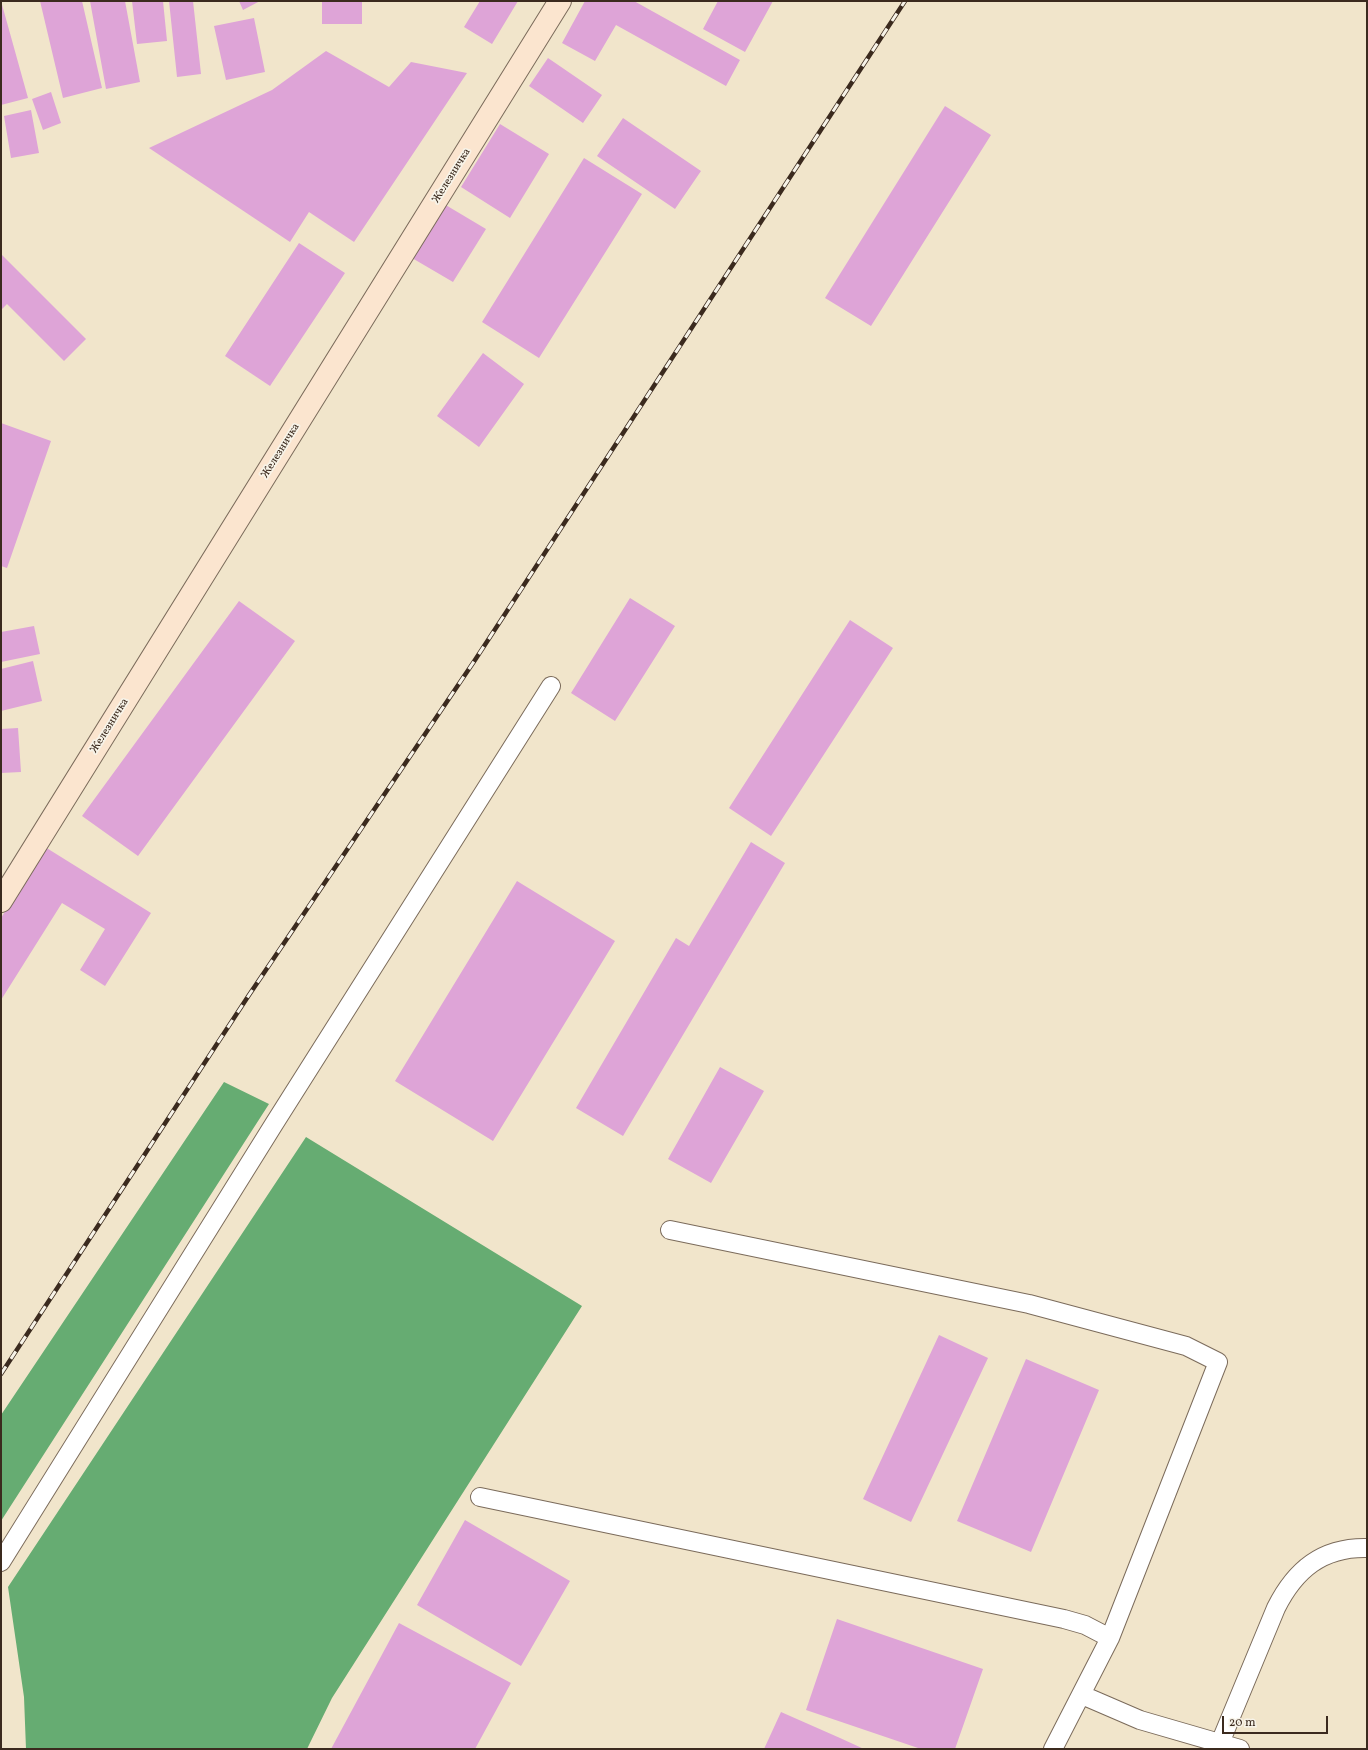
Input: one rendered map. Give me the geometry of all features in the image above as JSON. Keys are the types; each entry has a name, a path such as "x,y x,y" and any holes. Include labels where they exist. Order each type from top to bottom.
{"street":[{"name":"Железничка","path":"1,901 560,1"}],"lane":[{"path":"1,1562 274,1124 550,686"},
{"path":"670,1230 1029,1304 1186,1346 1218,1362 1110,1638 1053,1749"},
{"path":"480,1497 1064,1619 1085,1625 1110,1638"},
{"path":"1220,1743 1276,1608 1286,1589 1300,1572 1318,1559 1336,1551 1367,1548"},
{"path":"1082,1695 1140,1720 1240,1749"}],"green space":[{"path":"224,1082 269,1104 1,1521 1,1415"},
{"path":"306,1137 582,1306 332,1698 307,1749 26,1749 24,1697 8,1587"}],"building":[{"path":"1,1 28,98 1,105"},
{"path":"40,1 82,1 102,88 63,98"},
{"path":"90,1 125,1 140,82 106,89"},
{"path":"132,1 163,1 167,41 137,44"},
{"path":"169,1 193,1 201,74 177,77"},
{"path":"239,1 260,1 243,10"},
{"path":"322,1 362,1 362,24 322,24"},
{"path":"480,1 518,1 492,44 464,27"},
{"path":"585,1 634,1 740,60 726,86 616,25 595,61 562,43"},
{"path":"718,1 773,1 745,52 703,29"},
{"path":"254,18 265,72 226,80 214,26"},
{"path":"326,51 389,87 411,62 467,73 354,242 309,212 290,242 149,148 272,90"},
{"path":"548,58 602,95 583,123 529,86"},
{"path":"51,92 61,123 43,130 32,99"},
{"path":"945,106 991,135 871,326 825,298"},
{"path":"31,110 39,153 11,158 4,116"},
{"path":"623,118 701,171 675,209 597,156"},
{"path":"500,124 549,154 510,218 461,187"},
{"path":"584,158 642,194 539,358 482,322"},
{"path":"444,204 486,229 453,282 412,258"},
{"path":"299,243 345,273 270,386 225,356"},
{"path":"1,254 86,339 64,361 7,304 1,310"},
{"path":"483,353 524,384 479,447 437,416"},
{"path":"1,423 51,441 7,568 1,566"},
{"path":"630,598 675,626 615,721 571,693"},
{"path":"239,601 295,641 138,856 82,816"},
{"path":"850,620 893,648 771,836 729,808"},
{"path":"34,626 40,654 1,662 1,632"},
{"path":"33,661 42,701 1,711 1,669"},
{"path":"18,728 21,772 1,773 1,729"},
{"path":"751,842 785,863 623,1136 576,1108 676,938 689,946"},
{"path":"45,847 151,913 105,986 80,970 105,929 62,903 1,1000 1,918"},
{"path":"517,881 615,941 493,1141 395,1081"},
{"path":"720,1067 764,1091 711,1183 668,1159"},
{"path":"939,1335 988,1358 911,1522 863,1499"},
{"path":"1026,1359 1099,1390 1031,1552 957,1521"},
{"path":"465,1520 570,1581 521,1666 417,1605"},
{"path":"837,1619 983,1669 955,1749 921,1749 806,1710"},
{"path":"399,1623 511,1683 475,1749 331,1749"},
{"path":"781,1712 840,1738 864,1749 764,1749"}],"railway":[{"path":"1,1374 249,995 475,660 905,1"}]}
